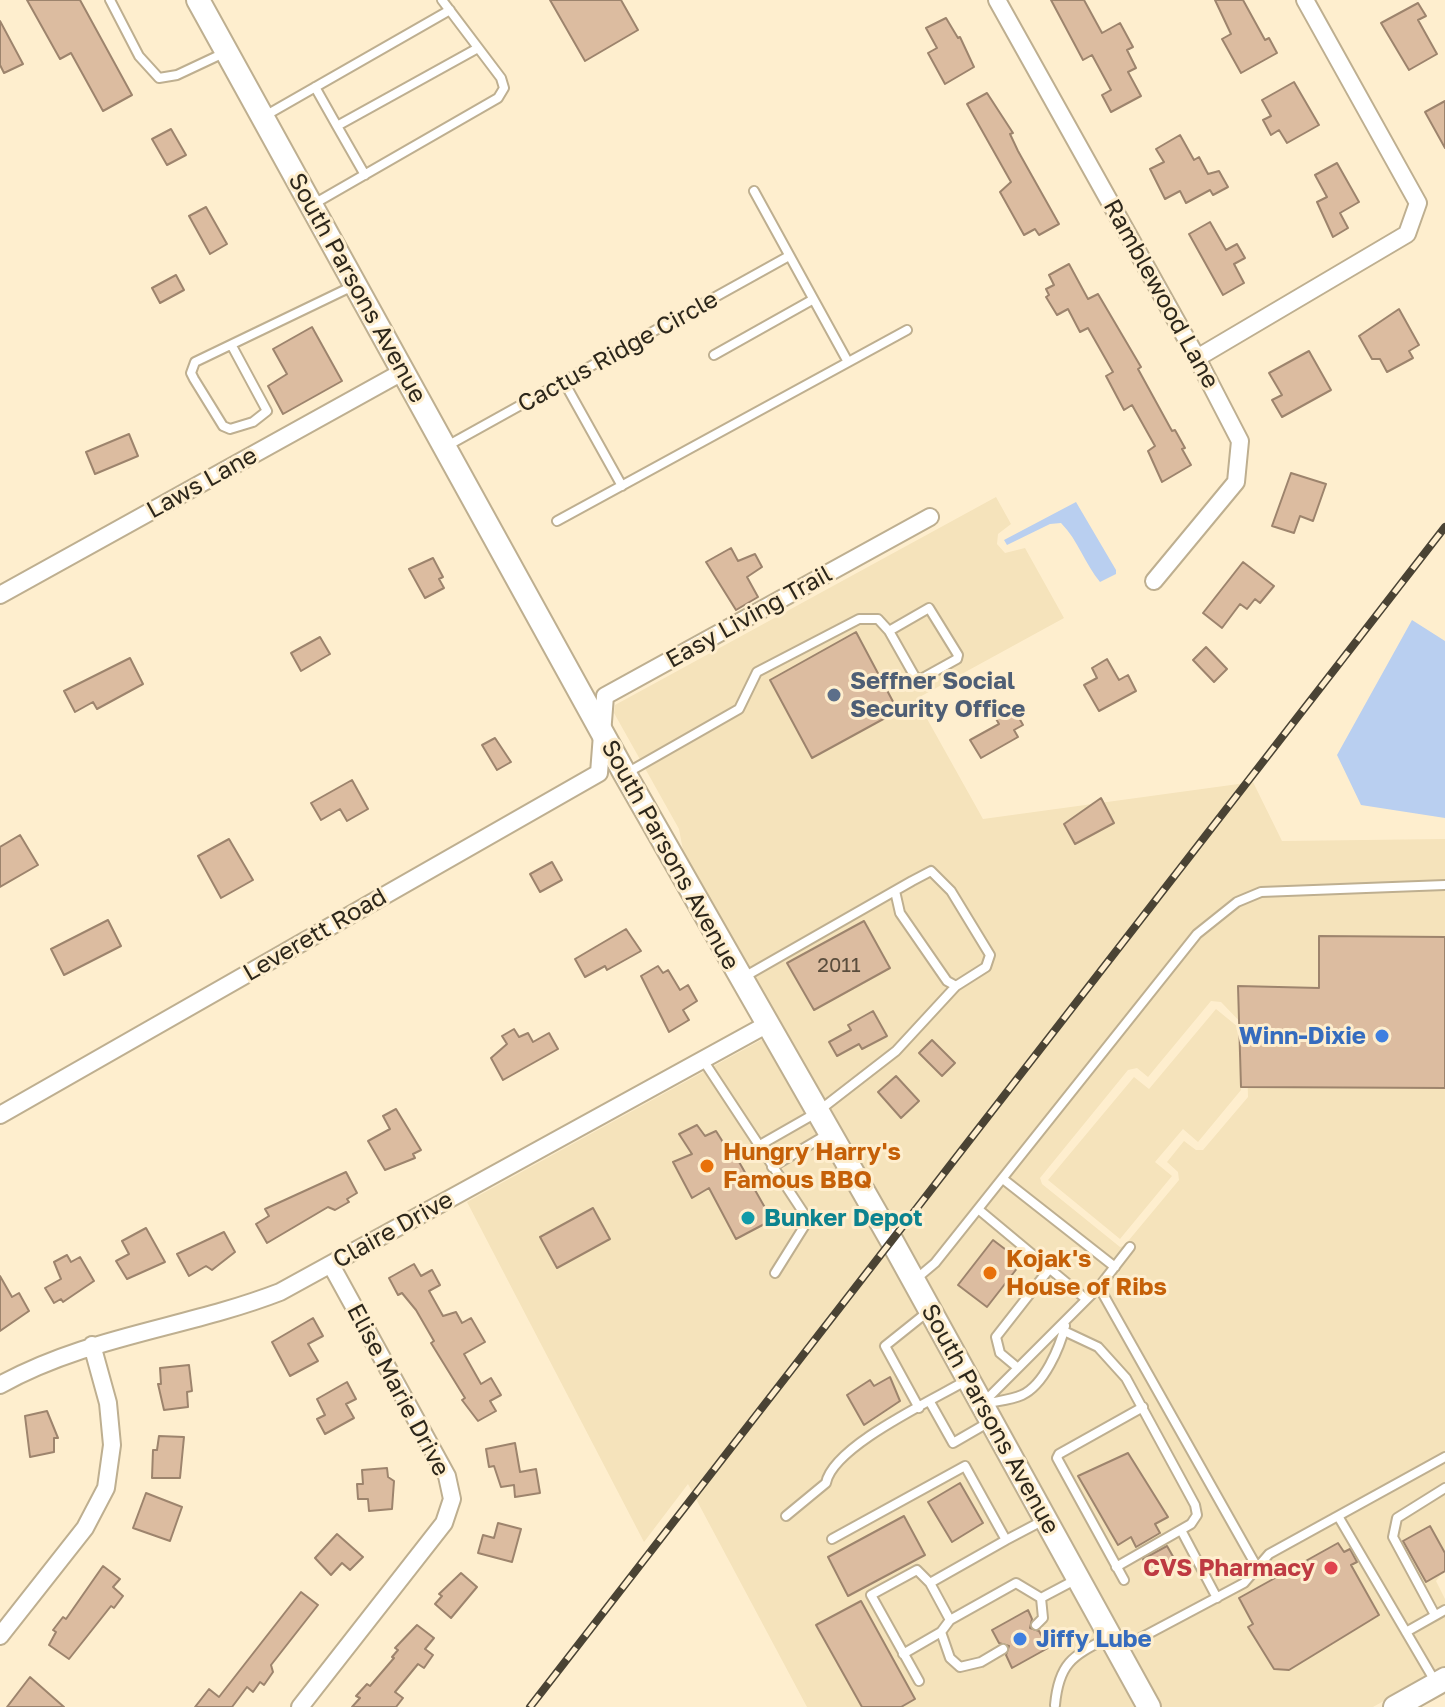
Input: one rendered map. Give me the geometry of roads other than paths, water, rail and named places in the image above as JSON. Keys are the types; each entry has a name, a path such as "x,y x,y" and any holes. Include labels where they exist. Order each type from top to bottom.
{"main road":[{"name":"South Parsons Avenue","path":"198,0 604,738 739,980 914,1281 1149,1707"},
{"path":"1395,1707 1441,1681"}],"street":[{"name":"Ramblewood Lane","path":"997,0 1240,441 1236,482 1154,581"},
{"path":"1197,358 1407,234 1418,203 1305,0"},
{"name":"Laws Lane","path":"0,595 404,371"},
{"name":"Easy Living Trail","path":"604,738 605,696 930,517"},
{"name":"Leverett Road","path":"0,1115 599,773 604,738"},
{"name":"Claire Drive","path":"0,1385 34,1366 92,1345 235,1310 280,1292 766,1025"},
{"name":"Elise Marie Drive","path":"300,1707 444,1523 452,1499 447,1476 331,1265"},
{"path":"0,1636 85,1528 106,1488 112,1445 108,1403 92,1345"}],"lane":[{"path":"110,0 139,56 159,78 177,75 227,52"},
{"path":"312,205 498,98 504,88 501,78 442,0"},
{"path":"263,117 450,10"},
{"path":"337,126 478,48"},
{"path":"315,87 365,175"},
{"path":"754,191 848,362"},
{"name":"Cactus Ridge Circle","path":"446,447 789,256"},
{"path":"232,346 267,411 253,422 230,429 223,426 191,373 195,362 355,284"},
{"path":"714,355 812,300"},
{"path":"557,521 907,330"},
{"path":"564,382 622,486"},
{"path":"625,774 739,709 757,672 859,619 878,619 889,631 915,677 921,679 958,655 929,608 889,631"},
{"path":"739,980 931,871 951,891 990,955 986,967 956,986 896,1051 816,1113 760,1145"},
{"path":"914,1281 935,1263 1197,934 1237,902 1261,892 1283,889 1445,885"},
{"path":"895,891 900,913 943,975 956,986"},
{"path":"702,1059 805,1215 805,1225 775,1273"},
{"path":"772,1167 828,1134"},
{"path":"1003,1179 1115,1267"},
{"path":"978,1209 1086,1299"},
{"path":"930,1402 953,1443 986,1413 1018,1368 1099,1287 1130,1247"},
{"path":"1018,1368 1000,1353 996,1337 1050,1268"},
{"path":"1099,1287 1258,1569"},
{"path":"919,1408 885,1346 930,1310"},
{"path":"986,1413 1023,1395 1035,1385 1061,1346 1067,1317"},
{"path":"1064,1331 1108,1354 1143,1407 1195,1505 1194,1521 1116,1567"},
{"path":"786,1516 826,1483 829,1468 859,1442 968,1380"},
{"path":"1124,1580 1057,1458 1061,1452 1143,1407"},
{"path":"1056,1706 1057,1679 1071,1657 1113,1643 1217,1598 1244,1583 1269,1554 1444,1461"},
{"path":"832,1539 965,1466 1006,1540"},
{"path":"1435,1615 1393,1537 1397,1518 1445,1488"},
{"path":"1338,1516 1406,1632 1441,1681"},
{"path":"930,1583 1045,1520"},
{"path":"1181,1530 1217,1598"},
{"path":"919,1681 871,1595 917,1570 930,1583 950,1620"},
{"path":"1041,1598 1077,1578"},
{"path":"903,1654 941,1632 950,1620 1016,1583 1041,1598"},
{"path":"1036,1625 1043,1618 1041,1598"},
{"path":"1406,1632 1445,1610"},
{"path":"941,1632 950,1658 960,1667 981,1662 1003,1649"}],"water":[{"path":"1076,502 1116,570 1116,574 1100,582 1061,523 1050,524 1007,545 1004,540"},
{"path":"1412,620 1445,641 1445,818 1361,805 1337,755"}],"railway":[{"path":"530,1707 1445,527"}],"place":[{"name":"Seffner Social Security Office","path":"834,695"},
{"name":"Winn-Dixie","path":"1382,1036"},
{"name":"Hungry Harry's Famous BBQ","path":"707,1166"},
{"name":"Bunker Depot","path":"748,1218"},
{"name":"Kojak's House of Ribs","path":"990,1273"},
{"name":"CVS Pharmacy","path":"1331,1568"},
{"name":"Jiffy Lube","path":"1020,1639"}]}
